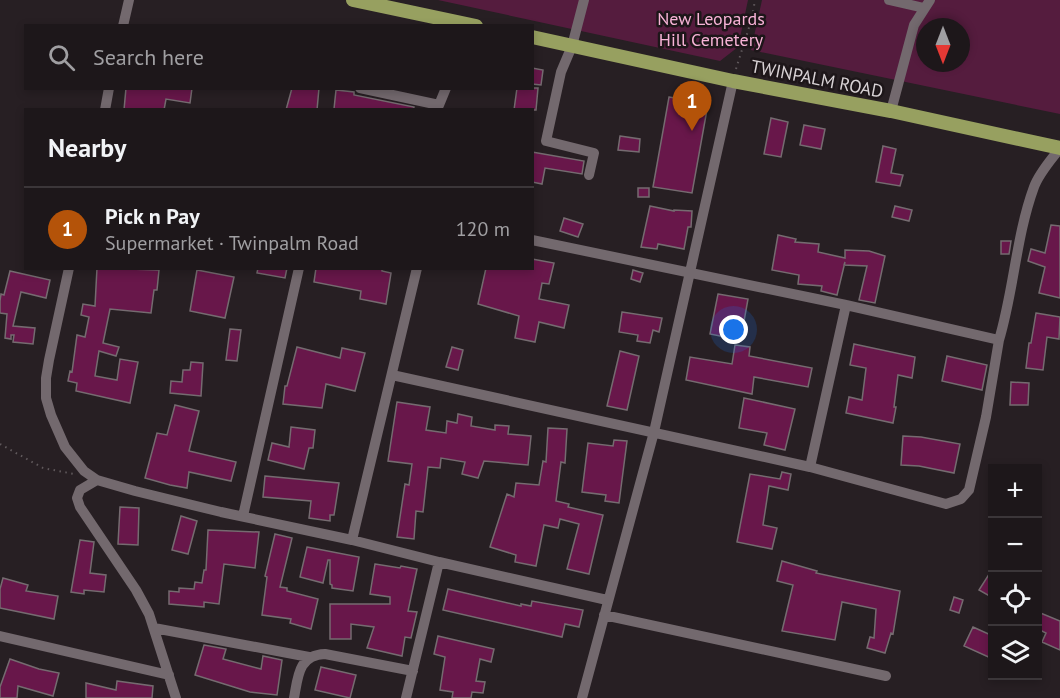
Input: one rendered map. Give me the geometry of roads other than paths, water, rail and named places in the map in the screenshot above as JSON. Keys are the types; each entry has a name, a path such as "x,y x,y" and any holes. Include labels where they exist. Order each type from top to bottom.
{"main road":[{"path":"353,0 468,24"},
{"name":"TWINPALM ROAD","path":"534,37 1060,148"}],"street":[{"path":"123,24 129,0"},
{"path":"584,0 572,46 561,72 546,141 594,153 589,175"},
{"path":"890,0 927,4 914,25 891,111"},
{"path":"582,698 654,432 733,81"},
{"path":"105,108 110,90"},
{"path":"369,90 439,105 445,90"},
{"path":"392,375 810,466 946,504 961,499 969,490 986,417 999,340 1006,318 1025,218 1035,185 1060,148"},
{"path":"534,240 846,305 999,340"},
{"path":"69,270 47,369 46,398 65,447 84,471 97,480 135,491 607,600"},
{"path":"243,516 299,270"},
{"path":"352,540 417,270"},
{"path":"810,466 846,305"},
{"path":"97,480 80,490 77,498 80,507 136,590 149,614 176,698"},
{"path":"406,698 439,562"},
{"path":"603,615 886,676"},
{"path":"154,628 309,657 325,654 413,671"},
{"path":"0,636 169,675"},
{"path":"294,698 299,673 309,657"}],"place":[{"name":"Pick n Pay","path":"692,131"}],"park label":[{"name":"New Leopards Hill Cemetery","path":"711,29"}]}
